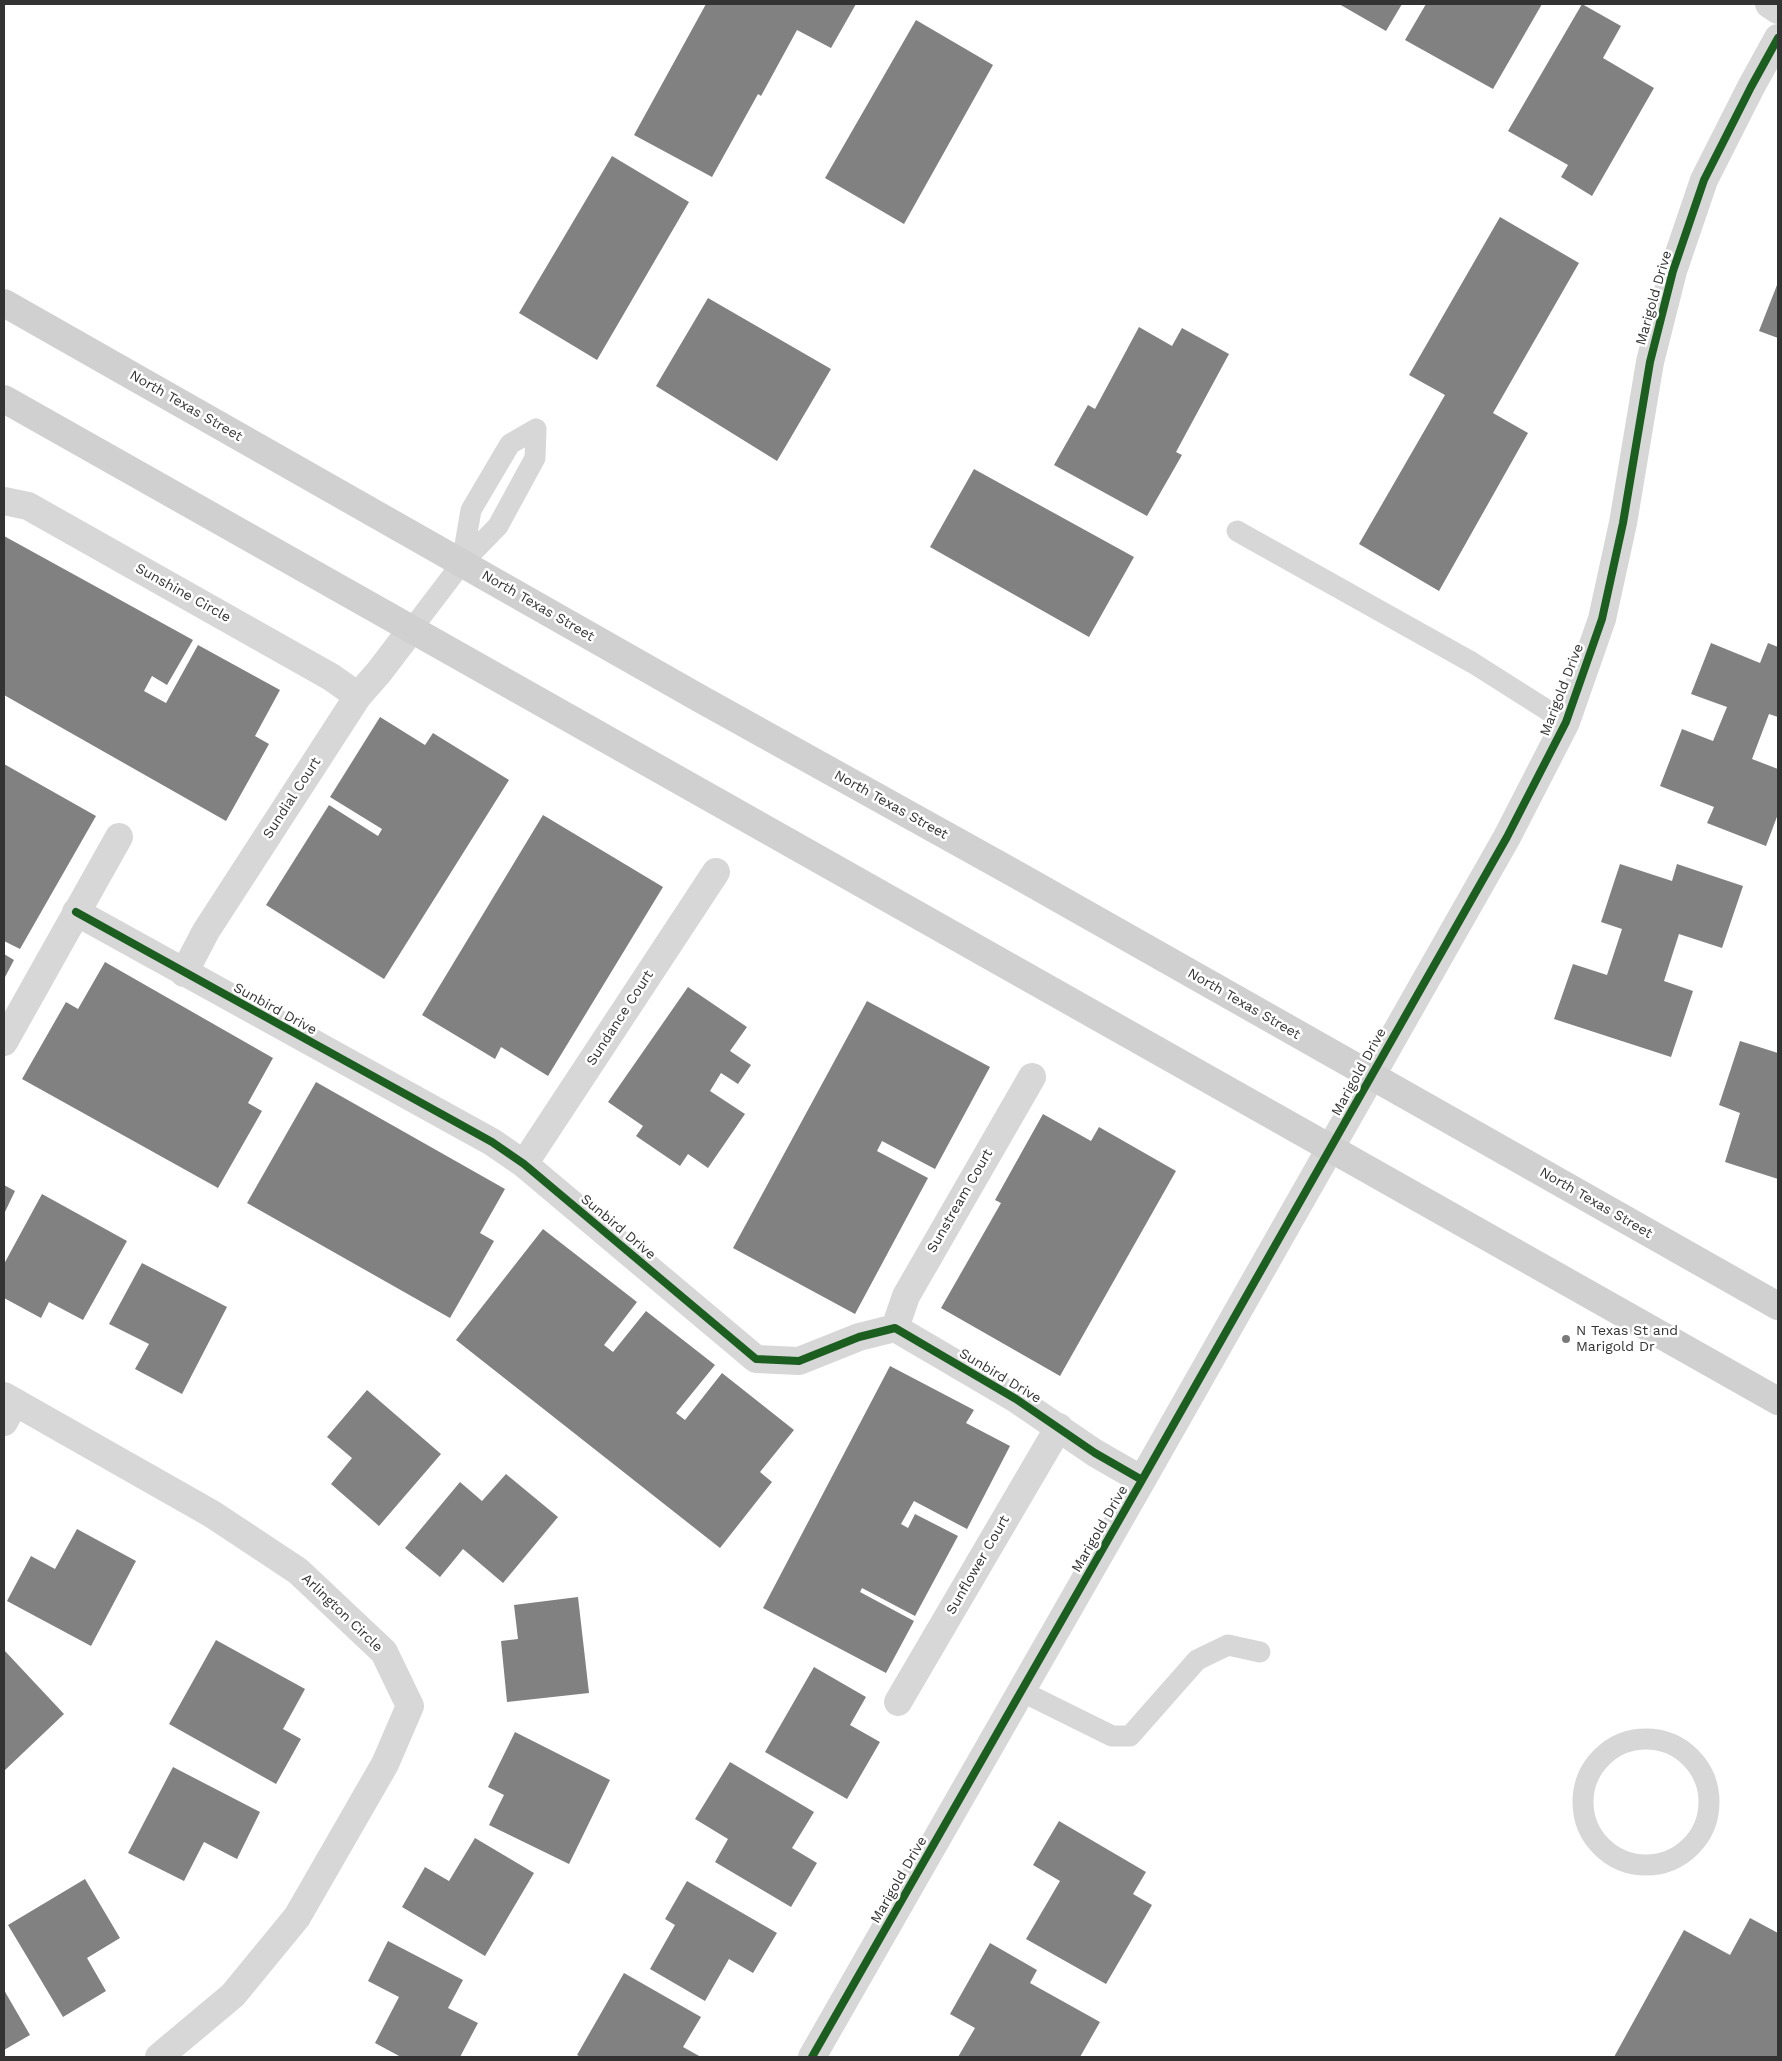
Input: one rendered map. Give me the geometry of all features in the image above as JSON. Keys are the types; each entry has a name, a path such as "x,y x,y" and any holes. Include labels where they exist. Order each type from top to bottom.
{"main road":[{"name":"North Texas Street","path":"4,303 462,564 1778,1306"},
{"path":"4,399 1778,1401"}],"street":[{"path":"1769,4 1778,10"},
{"name":"Marigold Drive","path":"812,2057 1507,837 1566,722 1602,619 1623,523 1650,362 1674,271 1704,180 1778,38"},
{"name":"Sunshine Circle","path":"4,501 28,506 331,677 358,696"},
{"name":"Sundial Court","path":"184,973 206,931 358,696 411,630"},
{"path":"4,1042 119,837"},
{"name":"Sundance Court","path":"524,1164 716,872"},
{"name":"Sunbird Drive","path":"76,912 492,1142 524,1164 756,1359 799,1361 859,1337 895,1328 1016,1399 1095,1453 1142,1480"},
{"name":"Sunstream Court","path":"895,1328 906,1296 1032,1077"},
{"name":"Arlington Circle","path":"8,1407 212,1514 298,1572 384,1652 410,1706 385,1764 297,1918 232,1995 159,2057"},
{"name":"Sunflower Court","path":"898,1702 1059,1427"}],"lane":[{"path":"411,630 462,564 498,526 535,458 536,429 510,444 471,510 462,564"},
{"path":"1236,530 1473,663 1566,722"},
{"path":"1021,1691 1112,1736 1130,1736 1198,1660 1228,1646 1260,1652"},
{"path":"1640,1738 1664,1740 1689,1754 1703,1771 1710,1796 1707,1823 1692,1846 1671,1862 1647,1866 1623,1862 1602,1848 1588,1828 1583,1805 1586,1781 1599,1760 1617,1745 1640,1738"}],"building":[{"path":"706,4 856,4 831,48 797,30 761,96 758,94 712,177 634,135"},
{"path":"1339,4 1402,4 1386,31"},
{"path":"1426,4 1542,4 1493,89 1405,40"},
{"path":"1582,4 1621,26 1603,58 1654,88 1592,196 1561,177 1568,165 1508,131"},
{"path":"916,20 993,65 904,224 825,178"},
{"path":"612,156 689,202 597,360 519,313"},
{"path":"1500,217 1579,263 1493,413 1528,433 1439,591 1359,544 1445,395 1409,375"},
{"path":"1778,286 1778,338 1759,331"},
{"path":"708,298 831,369 777,461 656,386"},
{"path":"1139,327 1172,346 1182,328 1229,354 1176,452 1182,455 1147,516 1054,465 1088,405 1095,409"},
{"path":"974,469 1134,557 1089,637 930,547"},
{"path":"4,536 193,640 167,685 152,676 144,691 166,703 198,645 280,690 255,736 269,744 226,821 4,695"},
{"path":"1711,643 1760,663 1768,643 1778,647 1778,717 1769,714 1752,759 1778,769 1778,814 1766,846 1707,823 1714,807 1660,786 1682,729 1713,741 1727,707 1691,694"},
{"path":"380,717 425,745 433,733 509,780 384,979 266,905 329,805 378,836 382,829 330,797"},
{"path":"4,764 96,816 20,949 4,941"},
{"path":"543,815 663,887 548,1076 501,1047 495,1059 422,1015"},
{"path":"1620,864 1672,881 1677,864 1743,886 1722,948 1679,934 1664,981 1693,991 1671,1057 1554,1019 1573,964 1607,975 1622,929 1601,922"},
{"path":"4,954 14,960 4,979"},
{"path":"105,962 273,1058 248,1103 262,1111 218,1188 22,1079 66,1002 78,1009"},
{"path":"688,987 747,1027 730,1051 751,1065 738,1084 721,1073 710,1091 745,1114 708,1168 688,1154 680,1166 636,1136 643,1126 608,1102"},
{"path":"867,1001 990,1067 935,1169 882,1141 877,1151 928,1178 855,1314 733,1248"},
{"path":"1740,1041 1778,1053 1778,1179 1725,1162 1740,1113 1719,1105"},
{"path":"316,1082 505,1189 480,1233 494,1241 450,1318 247,1203"},
{"path":"1043,1114 1091,1141 1099,1127 1176,1171 1060,1376 941,1308 1001,1203 995,1200"},
{"path":"4,1185 15,1191 4,1214"},
{"path":"42,1194 127,1241 83,1320 49,1302 41,1318 4,1298 4,1264"},
{"path":"543,1229 637,1302 604,1345 613,1352 646,1311 715,1365 676,1413 685,1420 722,1373 794,1430 760,1472 772,1482 720,1548 456,1340"},
{"path":"142,1263 227,1307 182,1394 135,1369 149,1344 109,1324"},
{"path":"890,1366 974,1410 966,1423 1010,1446 967,1529 914,1501 901,1524 908,1528 915,1514 958,1536 915,1616 862,1588 860,1592 914,1621 886,1673 763,1608"},
{"path":"367,1390 441,1454 379,1526 331,1484 352,1458 327,1437"},
{"path":"506,1474 558,1517 503,1583 463,1549 440,1577 405,1548 460,1482 482,1501"},
{"path":"77,1529 136,1561 91,1646 7,1601 31,1556 55,1569"},
{"path":"578,1597 589,1693 507,1702 501,1641 518,1639 514,1605"},
{"path":"216,1640 305,1689 283,1729 301,1739 276,1784 169,1724"},
{"path":"4,1650 64,1714 4,1771"},
{"path":"814,1667 866,1697 850,1725 880,1742 847,1799 765,1752"},
{"path":"515,1732 610,1780 569,1864 489,1825 504,1795 488,1787"},
{"path":"730,1762 814,1812 792,1848 817,1863 791,1907 715,1862 728,1839 695,1819"},
{"path":"173,1767 260,1812 237,1859 204,1842 184,1881 128,1853"},
{"path":"1059,1821 1146,1872 1133,1894 1152,1905 1106,1984 1026,1939 1060,1881 1033,1865"},
{"path":"475,1838 534,1873 485,1956 402,1907 425,1867 449,1881"},
{"path":"85,1879 120,1938 87,1958 106,1991 63,2017 8,1925"},
{"path":"687,1881 777,1933 753,1973 729,1959 705,2001 650,1969 675,1925 665,1919"},
{"path":"1750,1918 1778,1933 1778,2057 1614,2057 1684,1930 1730,1955"},
{"path":"388,1941 463,1980 448,2008 478,2023 460,2057 401,2057 375,2043 399,1997 368,1981"},
{"path":"990,1943 1037,1970 1030,1983 1100,2022 1080,2057 958,2057 975,2028 950,2014"},
{"path":"624,1973 701,2017 683,2047 701,2057 581,2057 577,2055"},
{"path":"4,1990 30,2035 4,2050"}],"cycle path":[{"path":"812,2057 1507,837 1566,722 1602,619 1623,523 1650,362 1673,271 1704,180 1778,38"},
{"path":"76,912 492,1142 524,1164 756,1359 799,1361 859,1337 895,1328 1016,1399 1095,1453 1142,1480"}],"place":[{"name":"N Texas St and Marigold Dr","path":"1566,1339"}]}
